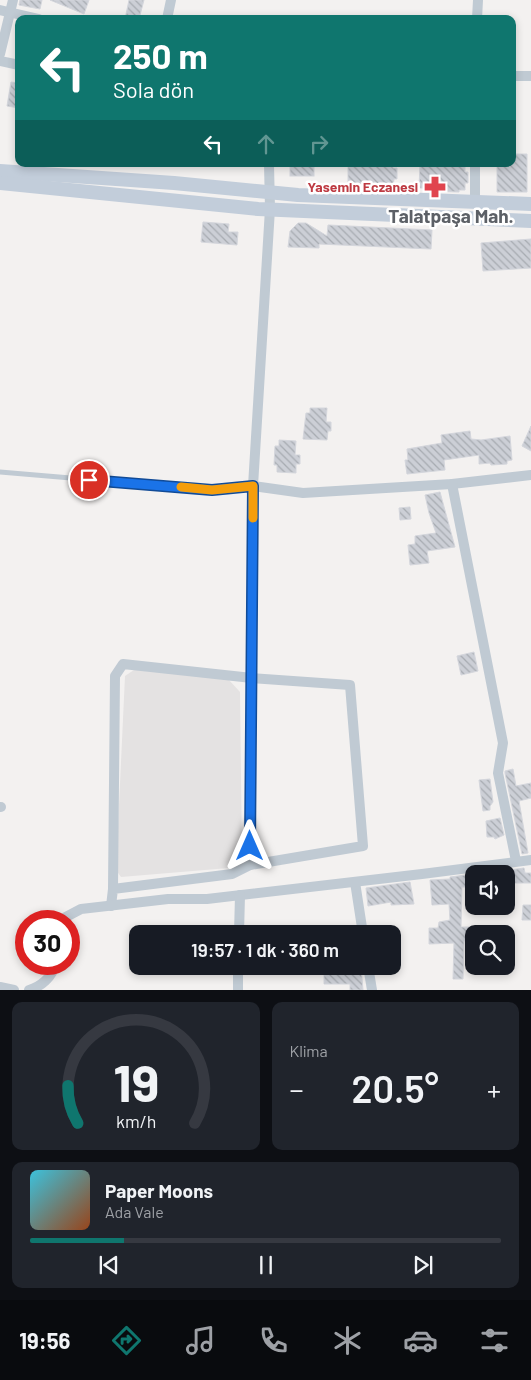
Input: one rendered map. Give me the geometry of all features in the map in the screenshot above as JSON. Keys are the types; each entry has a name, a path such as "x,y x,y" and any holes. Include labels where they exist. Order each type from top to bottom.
{"main road":[{"path":"0,171 156,182 298,195 531,204"},
{"path":"0,183 270,209 531,221"}],"street":[{"path":"0,54 5,11 13,0"},
{"path":"168,15 171,0"},
{"path":"477,15 478,0"},
{"path":"5,11 22,15"},
{"path":"0,61 15,64"},
{"path":"516,76 531,76"},
{"path":"250,864 253,486 271,192 269,167"},
{"path":"475,167 475,201"},
{"path":"253,486 303,493 452,484 531,475"},
{"path":"452,484 503,743 498,773 516,861"},
{"path":"111,906 113,889 115,676 123,664 252,678 350,685 363,846 250,864 232,874 113,889"},
{"path":"80,910 168,899 207,899 531,860"},
{"path":"355,882 362,925"},
{"path":"239,925 240,895"},
{"path":"28,990 40,987 49,975"},
{"path":"238,975 238,990"},
{"path":"370,975 372,990"},
{"path":"0,986 14,990"}],"lane":[{"path":"0,472 212,490 253,486"}],"shaded area":[{"path":"137,668 228,679 240,692 242,860 229,868 121,877 116,870 125,676"}],"building":[{"path":"20,0 42,0 40,9 19,5"},
{"path":"50,0 89,0 84,14"},
{"path":"129,0 144,0 140,15 126,15"},
{"path":"11,82 15,82 15,107 7,106"},
{"path":"516,154 527,154 527,192 497,192 497,167 516,167"},
{"path":"290,167 314,167 314,176 290,176"},
{"path":"348,167 397,168 397,179 394,179 393,187 358,187 358,184 348,184"},
{"path":"420,167 465,167 465,172 468,172 468,183 465,183 465,190 459,190 459,192 429,191 429,188 419,188"},
{"path":"203,222 229,224 228,232 238,232 237,245 201,242"},
{"path":"298,223 306,223 327,236 328,225 432,230 431,249 319,244 319,248 288,247 290,231"},
{"path":"531,239 531,268 483,271 481,243"},
{"path":"310,408 327,408 326,422 331,422 331,431 328,431 327,440 303,439 306,413 310,413"},
{"path":"531,426 531,451 522,446"},
{"path":"470,431 471,439 481,440 510,436 512,460 507,461 507,464 479,464 479,455 444,460 445,470 407,474 405,460 408,460 407,449 442,443 441,435"},
{"path":"279,440 296,441 295,455 300,455 300,464 296,464 296,473 277,472 277,465 274,465 275,446 279,446"},
{"path":"440,492 455,547 427,551 429,563 410,565 408,545 415,544 415,536 436,533 425,495"},
{"path":"410,507 411,519 400,520 399,508"},
{"path":"474,652 478,671 461,675 457,656"},
{"path":"513,769 516,786 531,783 531,798 519,801 528,853 522,854 505,773 505,771"},
{"path":"490,779 493,802 490,810 483,811 479,780"},
{"path":"500,818 504,835 495,839 494,837 487,837 486,821"},
{"path":"524,868 525,873 531,873 531,883 515,883 515,869"},
{"path":"465,875 465,887 462,887 461,927 465,927 463,979 453,979 454,943 429,944 429,928 438,928 439,922 450,920 449,904 432,905 430,880 450,879 450,877"},
{"path":"410,882 414,904 391,905 391,902 368,906 366,888"},
{"path":"523,905 531,905 531,920 522,920"},
{"path":"324,975 362,975 363,990 350,990 350,984 324,984"}],"slow traffic":[{"path":"181,487 212,490 253,486 253,518"}],"place":[{"name":"Yasemin Eczanesi","path":"435,187"}],"district":[{"name":"Talatpaşa Mah.","path":"451,216"}],"route":[{"path":"89,480 212,490 253,486 250,846"}]}
